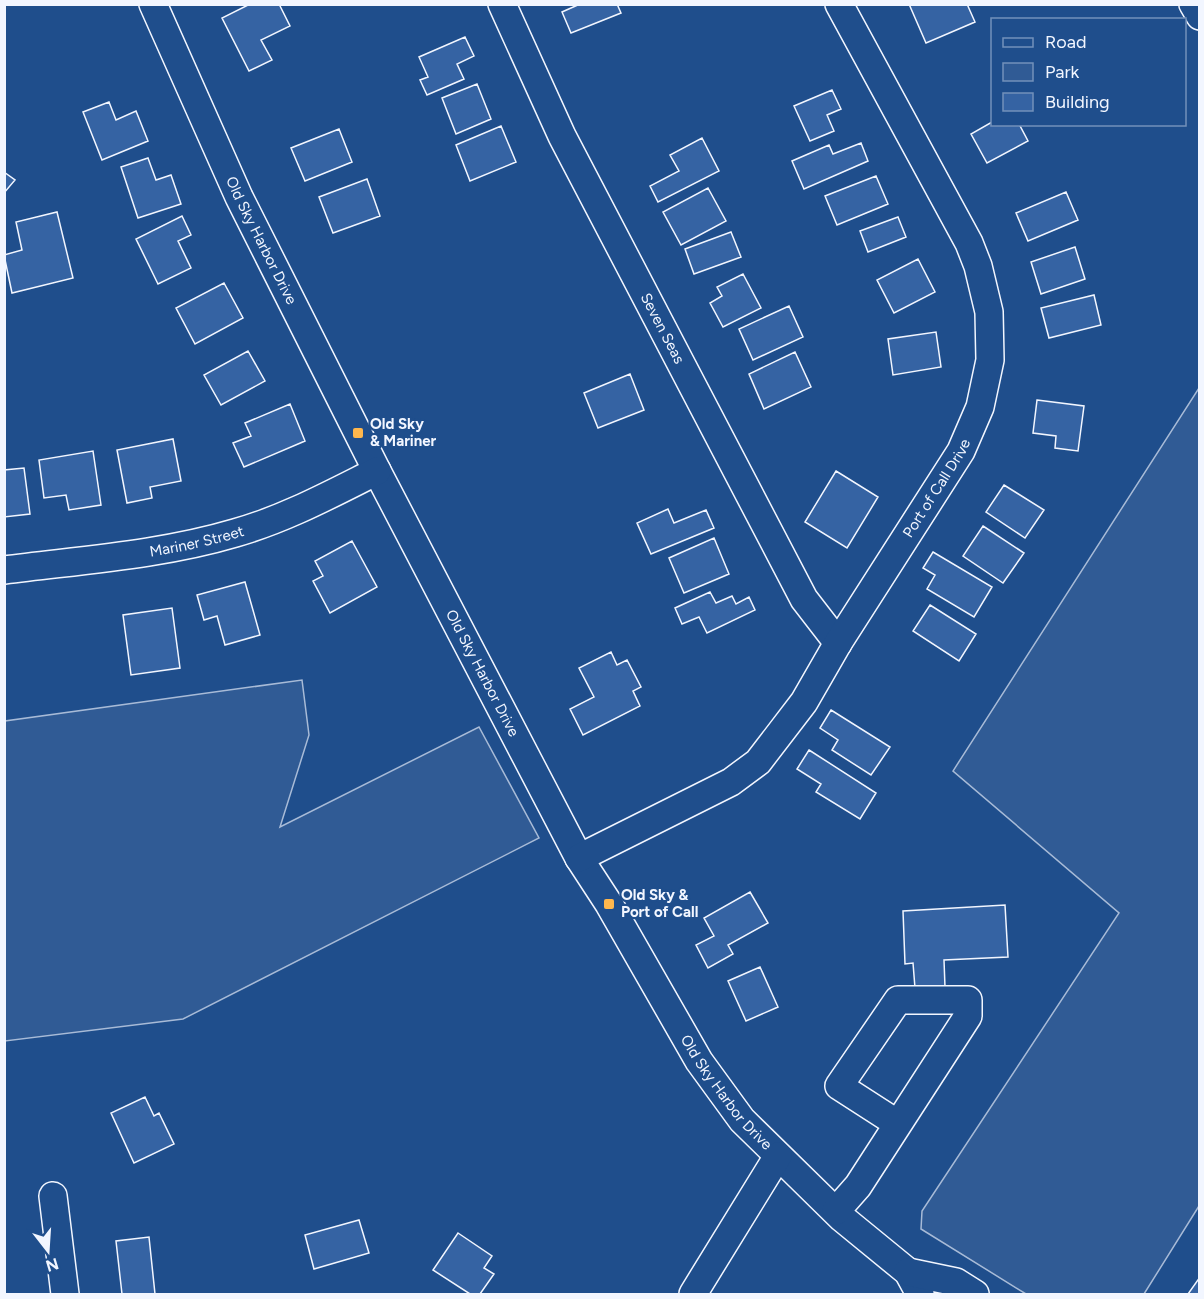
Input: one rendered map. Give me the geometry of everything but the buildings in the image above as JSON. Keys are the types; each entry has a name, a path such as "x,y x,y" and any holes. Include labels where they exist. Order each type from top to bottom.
{"street":[{"name":"Old Sky Harbor Drive","path":"153,4 239,197 377,471 579,858 609,904 699,1061 742,1120 911,1287 956,1282 975,1294"},
{"name":"Seven Seas","path":"502,4 562,136 798,589 838,643"},
{"name":"Port of Call Drive","path":"579,858 731,782 758,762 804,702 838,643 965,444 986,384 990,336 985,288 969,243 839,4"},
{"path":"1193,4 1200,16"},
{"name":"Mariner Street","path":"4,570 173,548 235,533 294,512 377,471"},
{"path":"836,1211 858,1186 969,1016 968,1000 898,1000 839,1086 898,1124"},
{"path":"693,1294 778,1156"},
{"path":"53,1196 65,1294"}],"green space":[{"path":"1199,388 1199,1206 1144,1294 1026,1294 921,1229 922,1211 1119,913 953,771"},
{"path":"302,680 309,735 280,827 479,727 539,838 183,1019 5,1041 5,721"}],"place":[{"name":"Old Sky & Mariner","path":"358,433"},
{"name":"Old Sky & Port of Call","path":"609,904"}]}
